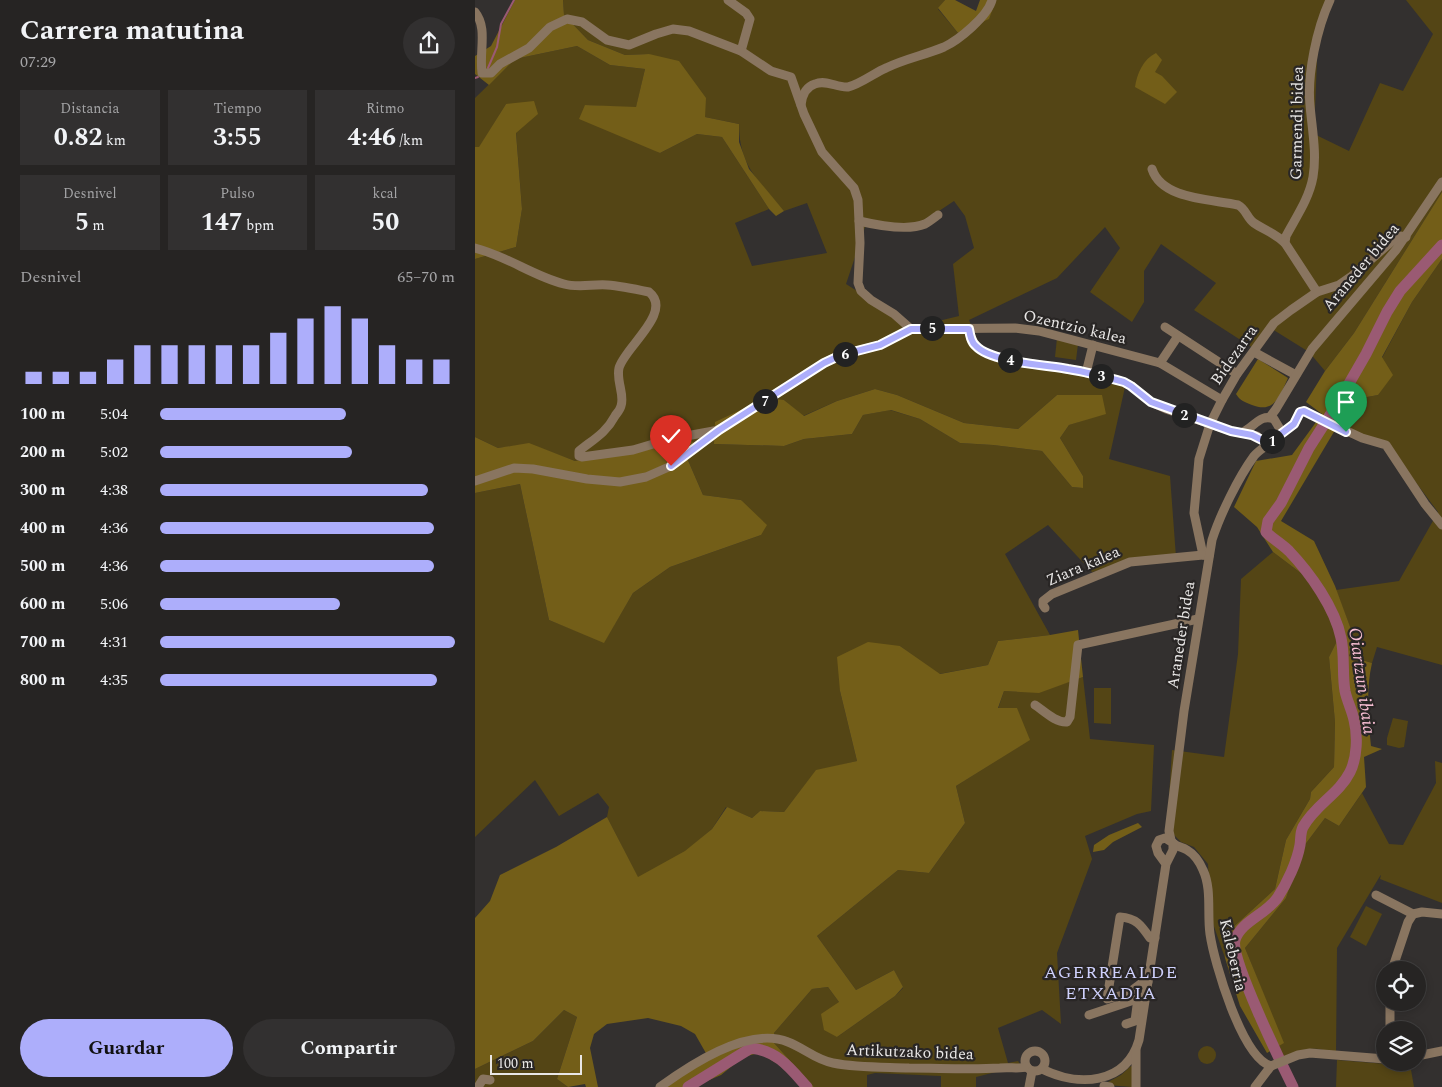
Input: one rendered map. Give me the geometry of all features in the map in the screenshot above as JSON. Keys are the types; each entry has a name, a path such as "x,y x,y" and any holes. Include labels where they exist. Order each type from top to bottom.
{"street":[{"path":"728,0 746,13 750,19 741,51"},
{"path":"801,105 805,91 816,83 825,82 850,87 887,67 945,46 974,26 985,15 992,0"},
{"name":"Garmendi bidea","path":"1285,243 1286,236 1307,197 1313,178 1315,145 1310,90 1317,34 1330,0"},
{"path":"475,12 481,19 483,26 480,52 482,73 491,74 501,64 529,48 550,27 567,19 582,22 607,40 629,45 673,29 689,31 741,51 771,71 791,77 822,152 854,188 858,200 858,283 861,291 871,300 894,314 911,329 880,345 841,355 824,363 719,430 671,466 646,477 620,482 587,479 533,468 515,468 476,480"},
{"path":"1152,169 1157,180 1165,186 1192,197 1238,205 1244,208 1251,222 1278,236 1285,243 1317,292"},
{"name":"Araneder bidea","path":"1276,422 1277,409 1296,374 1322,337 1406,237 1442,182"},
{"path":"859,221 889,227 900,227 924,224 938,215"},
{"name":"Bidezarra","path":"1206,555 1194,514 1199,459 1210,424 1237,374 1275,323 1291,310 1317,292 1328,290 1345,281 1391,242 1400,236 1406,237"},
{"path":"475,248 491,252 527,270 564,284 576,286 607,285 653,294 655,304 651,323 625,355 619,367 621,407 611,426 579,451 579,456 633,450 670,439 719,430"},
{"path":"1165,327 1237,374"},
{"name":"Ozentzio kalea","path":"911,329 1028,329 1160,363 1222,400"},
{"path":"969,329 976,347 984,352 1015,361 1086,372 1124,382 1151,402 1210,424 1257,437 1263,441 1270,442 1294,424 1300,412 1304,411 1362,438 1386,445 1425,504 1442,525"},
{"path":"1160,363 1178,336"},
{"path":"1086,372 1093,345"},
{"path":"1253,352 1296,374"},
{"path":"1241,433 1251,429 1263,418 1289,428"},
{"path":"1276,422 1278,436"},
{"path":"1256,424 1255,431 1257,437"},
{"name":"Araneder bidea","path":"1255,454 1257,437"},
{"name":"Araneder bidea","path":"1172,843 1181,733 1206,555 1217,525 1243,473 1255,454 1270,442"},
{"name":"Ziara kalea","path":"1045,608 1043,601 1052,594 1130,562 1206,555"},
{"path":"1035,705 1058,720 1067,722 1070,717 1078,646 1198,620"},
{"path":"1166,864 1156,850 1156,846 1159,840 1172,843"},
{"path":"1161,855 1167,856 1172,843"},
{"path":"1125,1024 1135,1021 1148,982 1166,864 1172,843"},
{"name":"Kaleberria","path":"1172,843 1189,851 1205,876 1210,935 1227,999 1233,1014 1255,1052 1262,1062 1271,1066"},
{"path":"1376,895 1413,914 1422,912 1442,913"},
{"path":"1395,961 1407,922 1413,914"},
{"path":"1148,982 1143,982 1127,994 1107,999 1119,917 1128,917 1138,922 1150,938 1155,938"},
{"path":"1089,1015 1142,997"},
{"path":"1136,1087 1137,1048 1142,997"},
{"name":"Artikutzako bidea","path":"660,1087 683,1071 729,1046 750,1040 771,1039 787,1041 831,1063 855,1066 979,1070 1029,1069"},
{"path":"1029,1069 1042,1068 1057,1076 1087,1082 1107,1083 1123,1067 1137,1048"},
{"path":"1426,1054 1442,1051"},
{"path":"1029,1087 1029,1069 1026,1057 1031,1052 1038,1052 1045,1058 1042,1068"},
{"path":"1255,1087 1271,1066 1298,1055 1311,1053 1376,1058"},
{"path":"478,1087 483,1079 490,1080"}],"shaded area":[{"path":"515,0 563,0 564,15 588,40 625,55 649,54 679,61 706,98 705,117 739,124 739,142 749,169 784,211 776,216 769,209 722,137 697,134 660,153 579,119 585,105 636,107 645,69 610,65 577,46 515,59 489,85 475,74 475,56 491,46"},
{"path":"563,0 945,0 938,9 958,33 996,0 1333,0 1318,36 1314,134 1349,151 1380,83 1403,91 1433,34 1406,0 1442,0 1442,192 1354,333 1325,371 1309,352 1267,326 1253,348 1194,310 1216,283 1161,244 1144,271 1144,302 1132,322 1090,292 1120,248 1105,227 1057,278 969,320 985,357 1055,367 1125,387 1109,459 1170,476 1176,557 1092,572 1048,525 1005,554 1050,635 998,641 988,665 939,674 900,646 840,691 857,761 816,771 784,812 760,811 752,818 726,807 712,829 685,852 638,878 607,817 609,807 598,793 559,816 535,780 475,837 475,493 520,484 549,620 604,642 633,593 670,567 761,535 741,500 703,495 687,458 685,435 575,461 529,444 498,448 475,437 475,259 516,247 522,209 516,132 506,104 479,148 475,147 475,98 515,59 577,46 610,65 645,69 636,108 585,105 660,153 697,134 722,137 769,209 735,223 752,266 827,253 807,203 784,211 752,172 743,151 739,124 705,117 649,54 625,55 588,40 564,15","holes":["954,201 965,216 974,248 953,264 959,316 914,327 846,284 865,227 912,229","875,389 897,395 964,423 1018,429 1057,395 1106,413 1069,425 1060,438 1083,476 1083,488 1072,487 1042,451 960,443 920,419 890,410 863,415 852,434 804,439 784,446 714,444 784,400 803,416 837,401"]},
{"path":"945,0 955,0 976,11 980,0 996,0 989,19 958,33 938,8"},
{"path":"1156,53 1162,60 1155,72 1162,76 1177,92 1165,104 1135,87 1141,67"},
{"path":"534,101 538,114 516,133 522,209 516,247 475,259 475,147 479,147 506,104"},
{"path":"1442,192 1442,259 1412,302 1382,357 1393,375 1378,395 1356,399 1338,425 1281,521 1314,541 1335,586 1355,640 1349,656 1372,663 1368,704 1371,746 1382,749 1364,757 1366,787 1339,826 1325,818 1304,846 1286,898 1245,948 1284,1043 1267,1053 1240,1006 1225,958 1228,932 1275,889 1286,840 1310,799 1311,792 1334,767 1335,722 1329,657 1338,639 1318,586 1273,552 1257,527 1234,507 1256,461 1292,455 1322,414 1306,402 1325,371 1354,333"},
{"path":"1442,259 1442,665 1377,647 1372,663 1349,656 1355,640 1336,590 1399,581 1438,512 1388,445 1338,425 1356,399 1378,395 1382,358 1412,302"},
{"path":"1057,338 1078,344 1076,360 1055,357"},
{"path":"1258,359 1288,378 1276,401 1266,407 1247,403 1236,394"},
{"path":"875,389 897,395 964,423 1018,429 1057,395 1102,395 1106,414 1069,425 1060,438 1083,476 1083,488 1072,487 1042,451 960,443 920,419 891,410 863,415 852,434 804,439 784,446 714,444 715,422 766,398 784,400 804,416 837,401"},
{"path":"685,435 695,444 687,458 703,495 741,500 767,525 761,535 670,567 633,593 604,643 549,620 520,484 475,493 475,437 498,448 529,443 575,461"},
{"path":"1273,552 1318,586 1338,639 1329,657 1335,722 1334,767 1311,792 1310,799 1286,840 1275,889 1228,932 1225,958 1211,918 1208,864 1194,847 1181,842 1167,828 1172,750 1224,757 1238,654 1241,579"},
{"path":"1078,630 1083,677 1039,693 1004,691 998,708 1017,708 1030,740 956,786 965,823 929,873 898,870 817,936 856,990 894,970 903,987 895,996 837,1037 824,1030 821,1014 839,1002 828,987 812,989 774,1033 774,1043 814,1087 803,1087 778,1064 759,1053 743,1057 721,1075 693,1087 664,1087 707,1055 695,1034 681,1026 648,1018 607,1024 594,1034 590,1048 598,1087 586,1087 585,1084 568,1087 557,1079 577,1017 564,1010 533,1041 475,1069 475,918 490,901 500,875 556,847 607,817 638,877 685,851 712,829 727,807 752,818 760,811 784,812 816,770 857,761 840,691 837,657 868,642 900,646 940,674 988,665 998,641"},
{"path":"1083,677 1090,739 1154,745 1151,811 1137,814 1085,836 1092,859 1057,953 1061,1024 1042,1010 998,1028 1008,1063 1018,1061 1025,1071 1004,1070 976,1077 976,1087 941,1087 941,1076 875,1073 867,1075 867,1087 814,1087 774,1043 774,1033 812,989 828,987 839,1002 837,1037 895,996 903,988 894,970 856,990 817,936 898,870 929,873 965,823 956,786 1029,740 998,709 1004,691 1039,692"},
{"path":"1094,688 1111,688 1111,724 1094,723"},
{"path":"1393,718 1408,721 1404,747 1399,748 1387,745 1387,738"},
{"path":"1435,761 1442,763 1442,903 1380,879 1381,875 1337,948 1336,1055 1322,1050 1309,1049 1283,1057 1278,1046 1283,1043 1245,948 1286,898 1304,846 1325,818 1339,826 1362,793 1389,844 1403,845 1436,783"},
{"path":"1138,823 1142,827 1113,842 1104,850 1093,852 1094,845 1109,835"},
{"path":"1366,906 1382,914 1366,946 1350,937"},
{"path":"564,1010 577,1017 557,1079 568,1087 475,1087 475,1069 533,1041"},
{"path":"1203,1046 1211,1046 1216,1051 1214,1062 1203,1064 1198,1059 1198,1051"},
{"path":"1337,1060 1376,1063 1376,1071 1411,1071 1414,1087 1336,1087"},
{"path":"1131,1066 1134,1067 1132,1087 1107,1085 1108,1082 1121,1075"}],"waterway":[{"path":"488,68 497,47 501,24 514,0"},
{"name":"Oiartzun ibaia","path":"1293,1087 1248,989 1240,967 1235,940 1238,933 1278,897 1297,858 1303,827 1314,812 1340,787 1350,772 1355,754 1356,733 1345,691 1341,638 1333,615 1321,592 1305,570 1289,551 1266,532 1268,521 1281,503 1309,448 1366,354 1387,312 1400,291 1442,245"},
{"path":"688,1087 751,1048 776,1057 789,1067 807,1087"}],"district":[{"name":"AGERREALDE ETXADIA","path":"1111,982"}],"route":[{"path":"671,466 719,430 824,363 841,355 880,345 911,329 969,329 976,347 984,352 1005,359 1089,373 1124,382 1151,402 1231,431 1257,436 1266,442 1270,442 1294,424 1300,412 1304,411 1346,432"}]}
